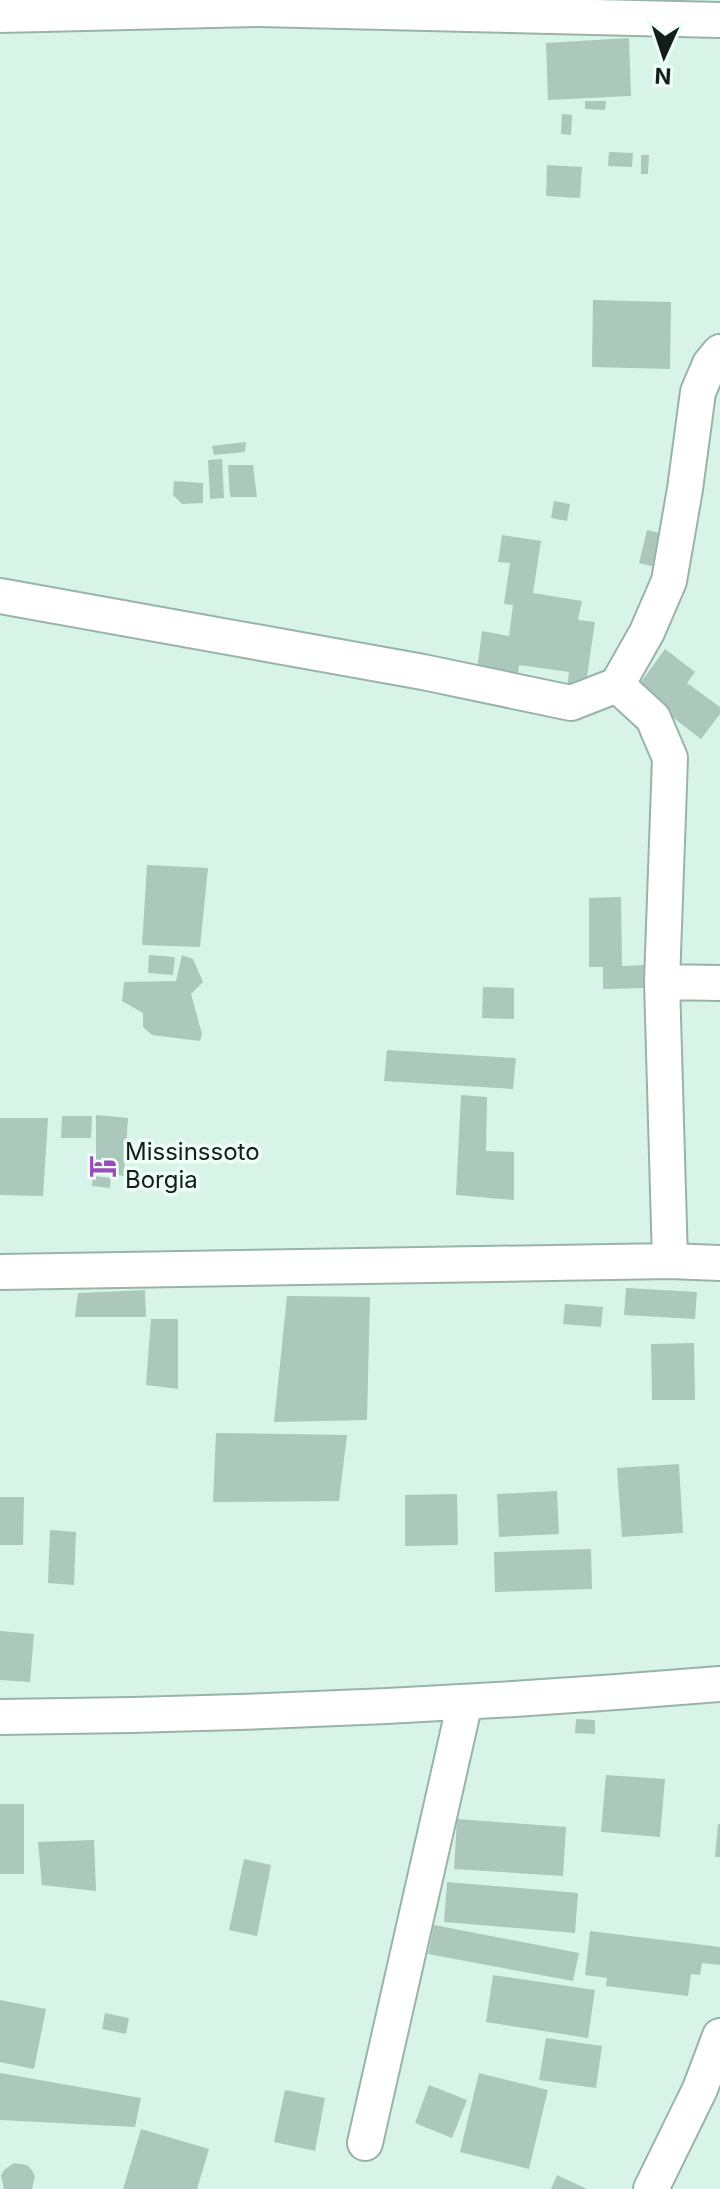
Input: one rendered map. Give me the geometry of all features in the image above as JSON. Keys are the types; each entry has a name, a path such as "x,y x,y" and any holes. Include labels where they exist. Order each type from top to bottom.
{"street":[{"path":"0,15 259,4 711,14"},
{"path":"0,596 408,669 571,703 617,685 647,632 669,581 698,392 710,364 720,352"},
{"path":"617,685 653,718 670,758 662,982 670,1261"},
{"path":"662,982 720,983"},
{"path":"0,1272 670,1261 720,1263"},
{"path":"0,1717 181,1715 465,1702 720,1684"},
{"path":"365,2143 465,1702"},
{"path":"651,2189 710,2092 720,2036"}],"building":[{"path":"629,38 631,96 548,100 546,43"},
{"path":"585,101 606,101 605,110 585,109"},
{"path":"562,114 572,115 571,135 561,134"},
{"path":"609,152 633,153 632,167 608,166"},
{"path":"641,155 649,155 648,174 641,174"},
{"path":"547,165 582,167 580,198 546,196"},
{"path":"593,300 671,302 670,369 592,367"},
{"path":"246,442 245,452 214,455 212,446"},
{"path":"222,459 224,498 210,499 208,460"},
{"path":"228,465 253,465 257,497 230,497"},
{"path":"174,481 203,483 203,503 182,504 173,495"},
{"path":"554,501 570,504 567,521 551,518"},
{"path":"647,530 667,535 659,568 639,563"},
{"path":"502,535 541,541 533,593 582,601 578,620 595,622 586,683 566,694 569,672 519,665 518,675 477,670 482,631 509,636 513,605 504,604 510,563 498,562"},
{"path":"665,649 695,672 687,683 720,707 720,714 701,739 636,689"},
{"path":"147,865 208,868 200,947 142,945"},
{"path":"621,897 622,966 645,965 645,988 603,989 603,967 589,967 589,898"},
{"path":"149,955 175,957 173,975 148,973"},
{"path":"182,955 193,959 203,982 191,994 202,1034 200,1041 152,1035 143,1027 143,1013 122,1001 124,982 176,981"},
{"path":"483,987 514,988 514,1019 482,1018"},
{"path":"387,1050 516,1058 513,1089 384,1081"},
{"path":"461,1095 487,1097 486,1151 514,1152 514,1200 456,1195"},
{"path":"96,1115 128,1118 124,1176 96,1171"},
{"path":"62,1116 92,1116 91,1138 61,1138"},
{"path":"0,1118 48,1118 43,1196 0,1195"},
{"path":"93,1176 111,1178 110,1188 92,1186"},
{"path":"626,1288 697,1292 695,1319 624,1315"},
{"path":"145,1290 146,1317 75,1317 78,1293"},
{"path":"287,1296 370,1297 367,1420 274,1422"},
{"path":"565,1304 603,1307 601,1327 563,1324"},
{"path":"151,1319 178,1319 178,1389 146,1385"},
{"path":"694,1343 695,1400 652,1400 651,1344"},
{"path":"216,1433 347,1435 339,1501 213,1502"},
{"path":"679,1464 683,1533 622,1537 617,1468"},
{"path":"557,1491 559,1534 499,1537 497,1494"},
{"path":"457,1494 458,1545 405,1546 405,1495"},
{"path":"0,1497 24,1497 23,1545 0,1545"},
{"path":"50,1530 76,1532 74,1585 48,1583"},
{"path":"591,1549 592,1589 495,1592 494,1552"},
{"path":"0,1631 34,1634 30,1682 0,1680"},
{"path":"576,1719 595,1720 595,1734 575,1733"},
{"path":"606,1775 665,1779 660,1837 601,1832"},
{"path":"0,1804 24,1804 24,1874 0,1874"},
{"path":"457,1819 566,1827 563,1876 454,1869"},
{"path":"718,1824 720,1857 715,1857"},
{"path":"94,1840 96,1891 42,1885 38,1842"},
{"path":"244,1859 271,1865 257,1936 229,1930"},
{"path":"447,1882 578,1893 575,1933 444,1922"},
{"path":"434,1925 579,1953 573,1981 428,1954"},
{"path":"590,1931 720,1947 720,1965 702,1963 700,1975 691,1974 688,1996 606,1986 607,1978 585,1975"},
{"path":"493,1975 595,1990 588,2038 486,2022"},
{"path":"0,2000 46,2009 34,2069 0,2062"},
{"path":"105,2013 129,2018 126,2034 102,2029"},
{"path":"546,2038 602,2046 596,2088 539,2080"},
{"path":"0,2073 141,2098 135,2127 0,2120"},
{"path":"479,2073 548,2090 529,2169 460,2152"},
{"path":"429,2085 467,2100 452,2138 415,2123"},
{"path":"285,2090 325,2098 315,2151 274,2142"},
{"path":"141,2129 209,2149 197,2189 123,2189"},
{"path":"14,2163 27,2165 32,2170 35,2176 32,2189 4,2189 1,2176"},
{"path":"557,2175 587,2189 551,2189"}],"place":[{"name":"Missinssoto Borgia","path":"103,1166"}]}
